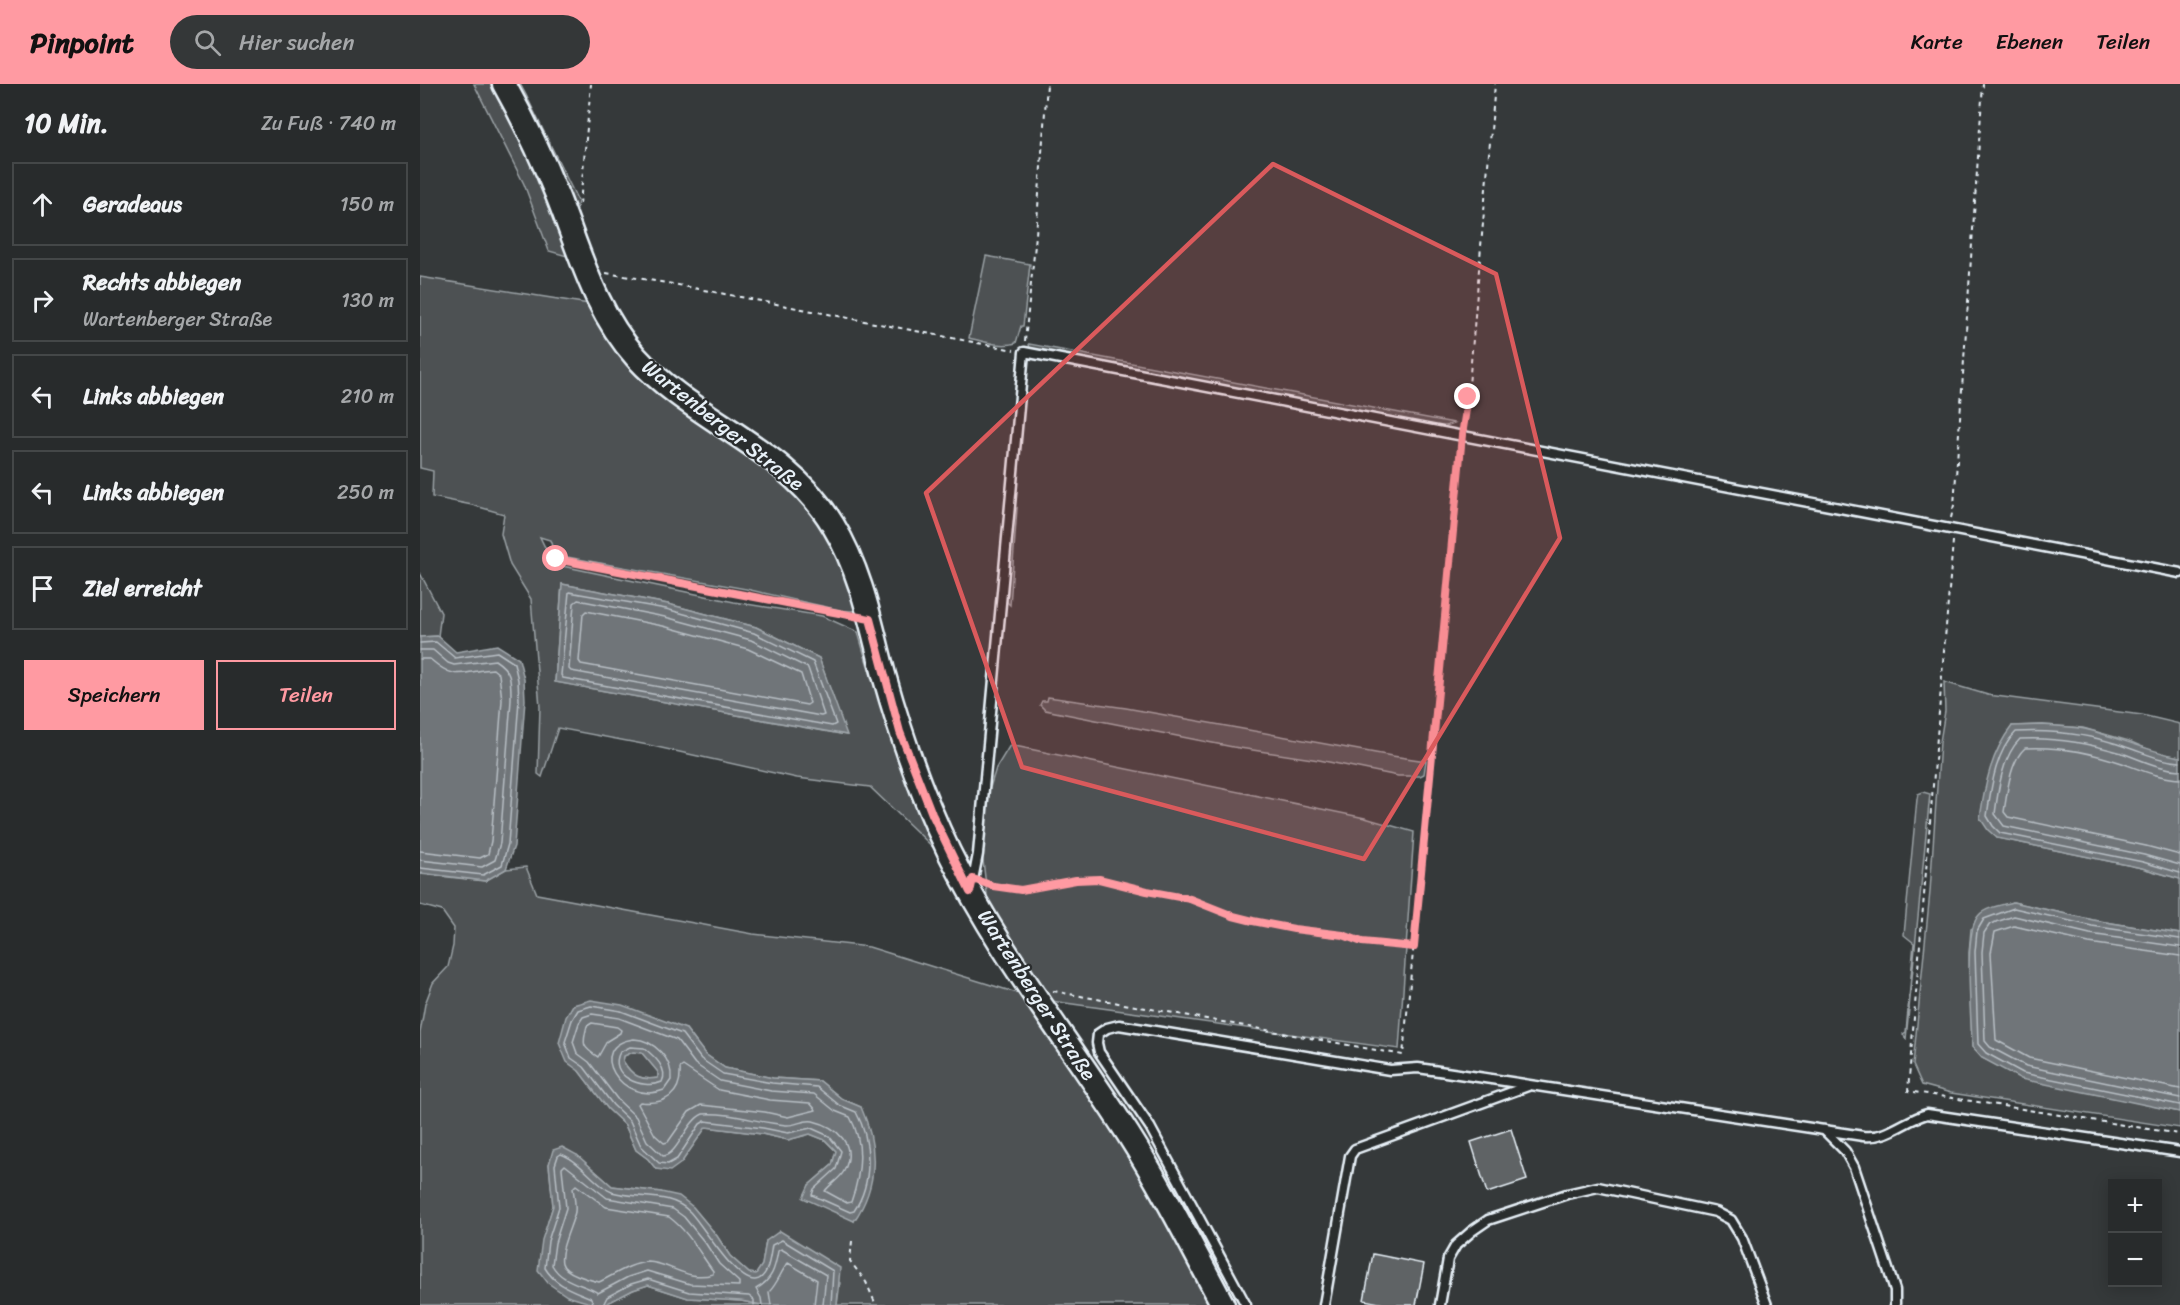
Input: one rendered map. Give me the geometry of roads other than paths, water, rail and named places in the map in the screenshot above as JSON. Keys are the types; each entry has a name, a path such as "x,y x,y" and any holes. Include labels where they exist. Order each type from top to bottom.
{"main road":[{"name":"Wartenberger Straße","path":"504,84 547,172 584,270 606,316 620,338 655,376 696,408 783,466 819,504 846,548 870,619 900,732 932,814 1028,986 1127,1132 1223,1305"}],"lane":[{"path":"972,886 978,854 1023,352 2180,573"},
{"path":"1246,1305 1150,1127 1099,1052 1098,1034 1107,1028 1119,1025 1389,1070 1418,1068 1876,1138 1915,1117 1927,1114 2180,1152"},
{"path":"1324,1305 1350,1156 1355,1149 1530,1085"},
{"path":"1824,1130 1845,1151 1854,1167 1895,1290 1895,1305"},
{"path":"1440,1305 1448,1259 1456,1245 1472,1231 1488,1220 1573,1192 1598,1188 1716,1212 1731,1220 1742,1238 1767,1305"}],"water":[{"path":"562,584 668,604 756,627 819,658 847,735 555,682"},
{"path":"438,636 456,652 497,645 519,659 524,679 525,700 514,846 506,869 485,881 420,873 420,637"},
{"path":"2043,725 2085,729 2180,757 2180,879 2142,868 1997,838 1988,830 1980,818 1987,781 1999,747 2012,726"},
{"path":"2013,902 2093,920 2180,934 2180,1112 2021,1079 1982,1058 1972,1047 1969,957 1974,924 1979,915 1986,910"},
{"path":"591,1000 622,1005 686,1029 705,1054 725,1068 773,1078 820,1081 842,1099 861,1107 871,1136 873,1165 868,1193 854,1221 803,1198 809,1185 832,1165 836,1151 825,1140 810,1134 788,1140 762,1134 706,1127 681,1163 670,1171 656,1169 636,1150 625,1125 608,1109 579,1071 567,1062 559,1043 566,1017 573,1005","holes":["633,1052 642,1053 658,1072 658,1078 647,1079 637,1076 623,1061 624,1056"]},
{"path":"562,1147 577,1155 612,1186 679,1196 693,1207 730,1256 749,1273 756,1274 762,1265 766,1241 780,1231 840,1268 837,1305 762,1305 741,1301 688,1298 648,1285 604,1305 567,1296 548,1283 538,1270 542,1240 553,1206 549,1164 553,1150"}]}
